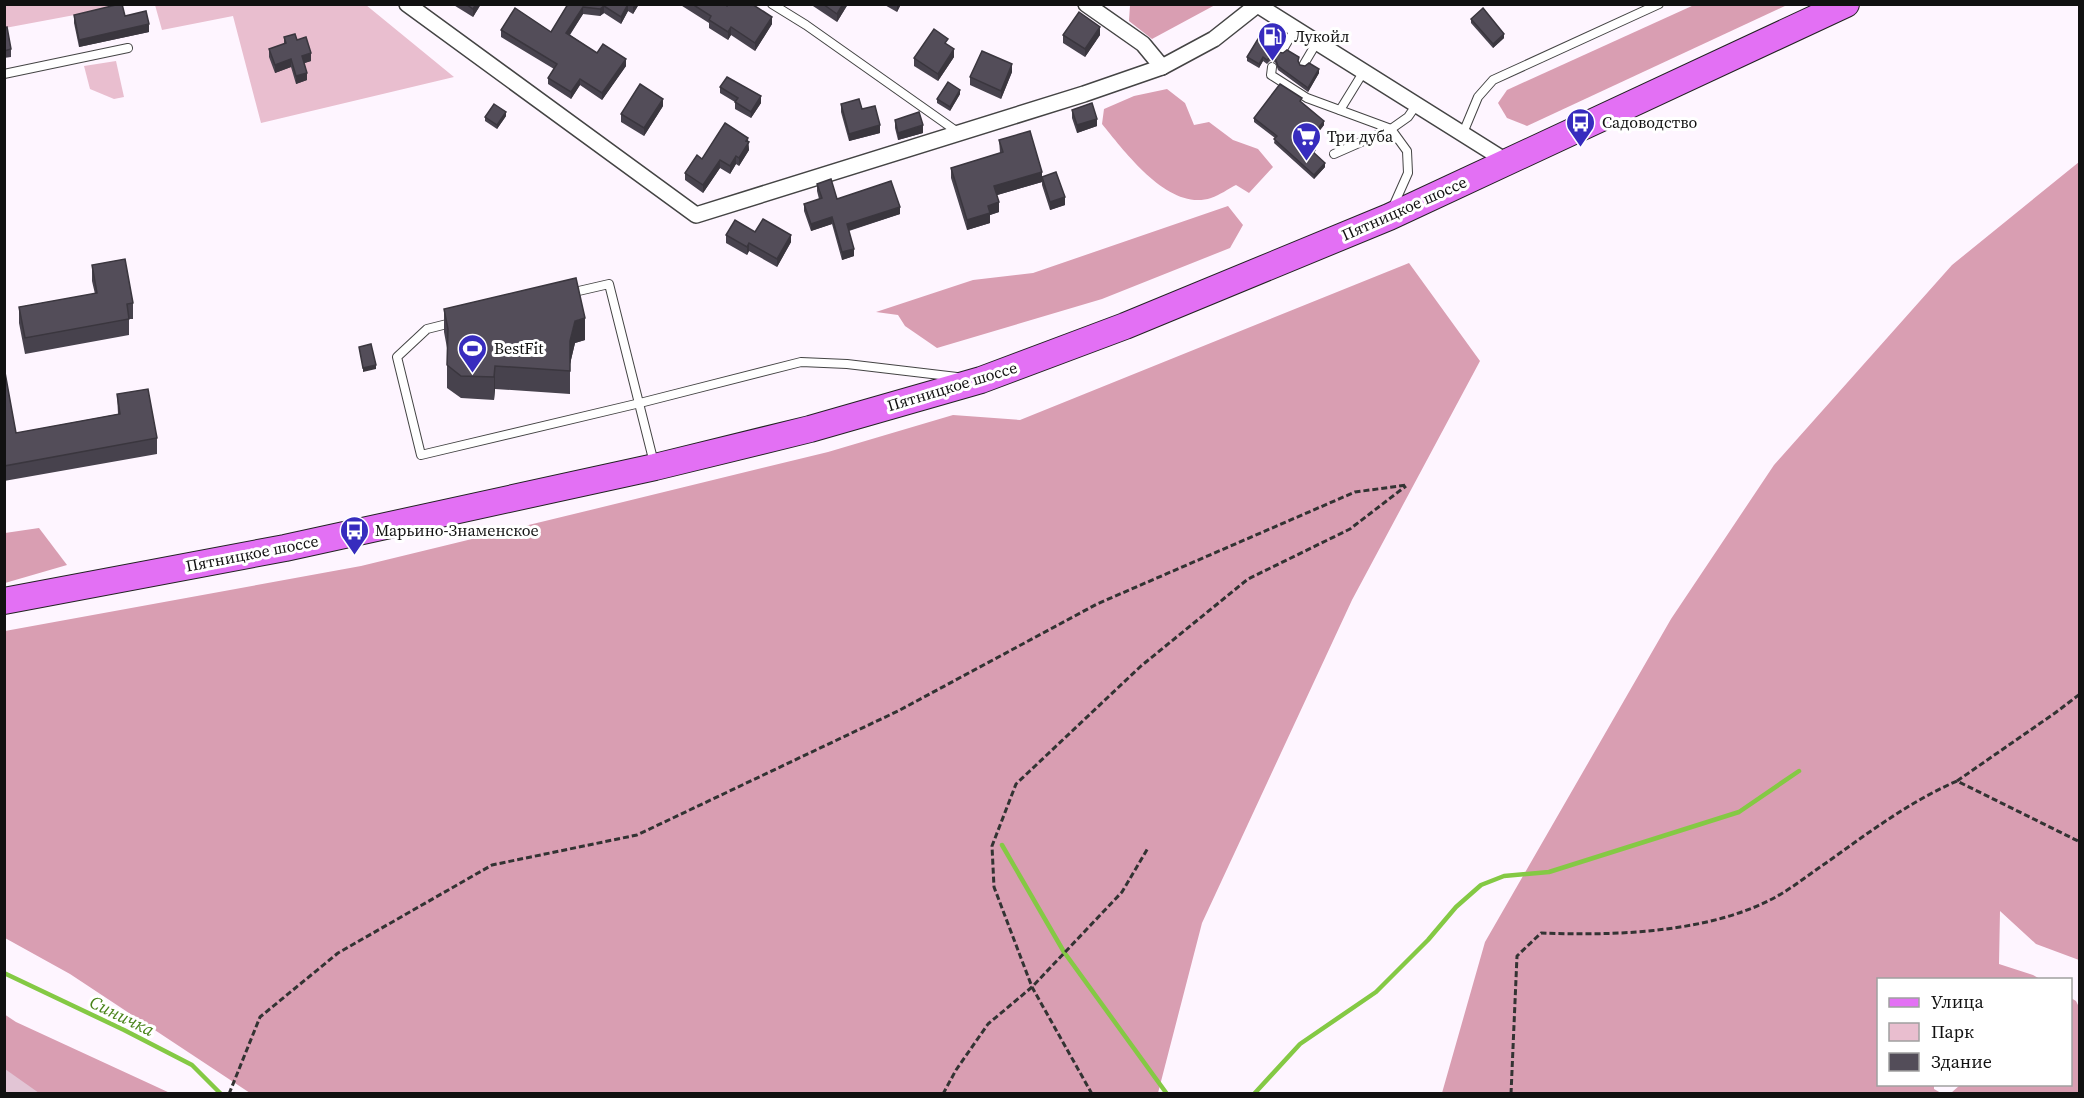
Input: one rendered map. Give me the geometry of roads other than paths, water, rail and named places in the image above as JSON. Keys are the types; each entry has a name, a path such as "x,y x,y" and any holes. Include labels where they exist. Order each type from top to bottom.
{"main road":[{"name":"Пятницкое шоссе","path":"4,601 285,548 655,467 810,429 981,380 1125,326 1389,217 1846,4"}],"street":[{"path":"407,4 696,215 1084,94 1162,67 1214,39 1256,5 1506,161"},
{"path":"1086,4 1143,44 1162,67"}],"lane":[{"path":"772,4 806,25 959,133"},
{"path":"1463,133 1478,97 1493,80 1659,4"},
{"path":"1282,51 1295,29"},
{"path":"1304,64 1317,42"},
{"path":"4,74 128,48"},
{"path":"1272,67 1271,75 1292,84 1306,98 1391,129 1407,151 1408,173 1389,217"},
{"path":"1340,110 1364,71"},
{"path":"1334,154 1391,129 1408,117 1417,104"},
{"path":"564,295 609,284 655,467"},
{"path":"461,321 427,329 397,357 422,455 801,362 847,364 981,380"}],"waterway":[{"path":"1254,1094 1300,1044 1376,992 1428,940 1456,907 1481,885 1504,876 1549,872 1739,812 1799,771"},
{"path":"1002,845 1064,952 1167,1094"},
{"name":"Синичка","path":"4,973 192,1065 221,1094"}],"place":[{"name":"Лукойл","path":"1273,62"},
{"name":"Садоводство","path":"1581,148"},
{"name":"Три дуба","path":"1306,162"},
{"name":"BestFit","path":"473,374"},
{"name":"Марьино-Знаменское","path":"354,556"}]}
